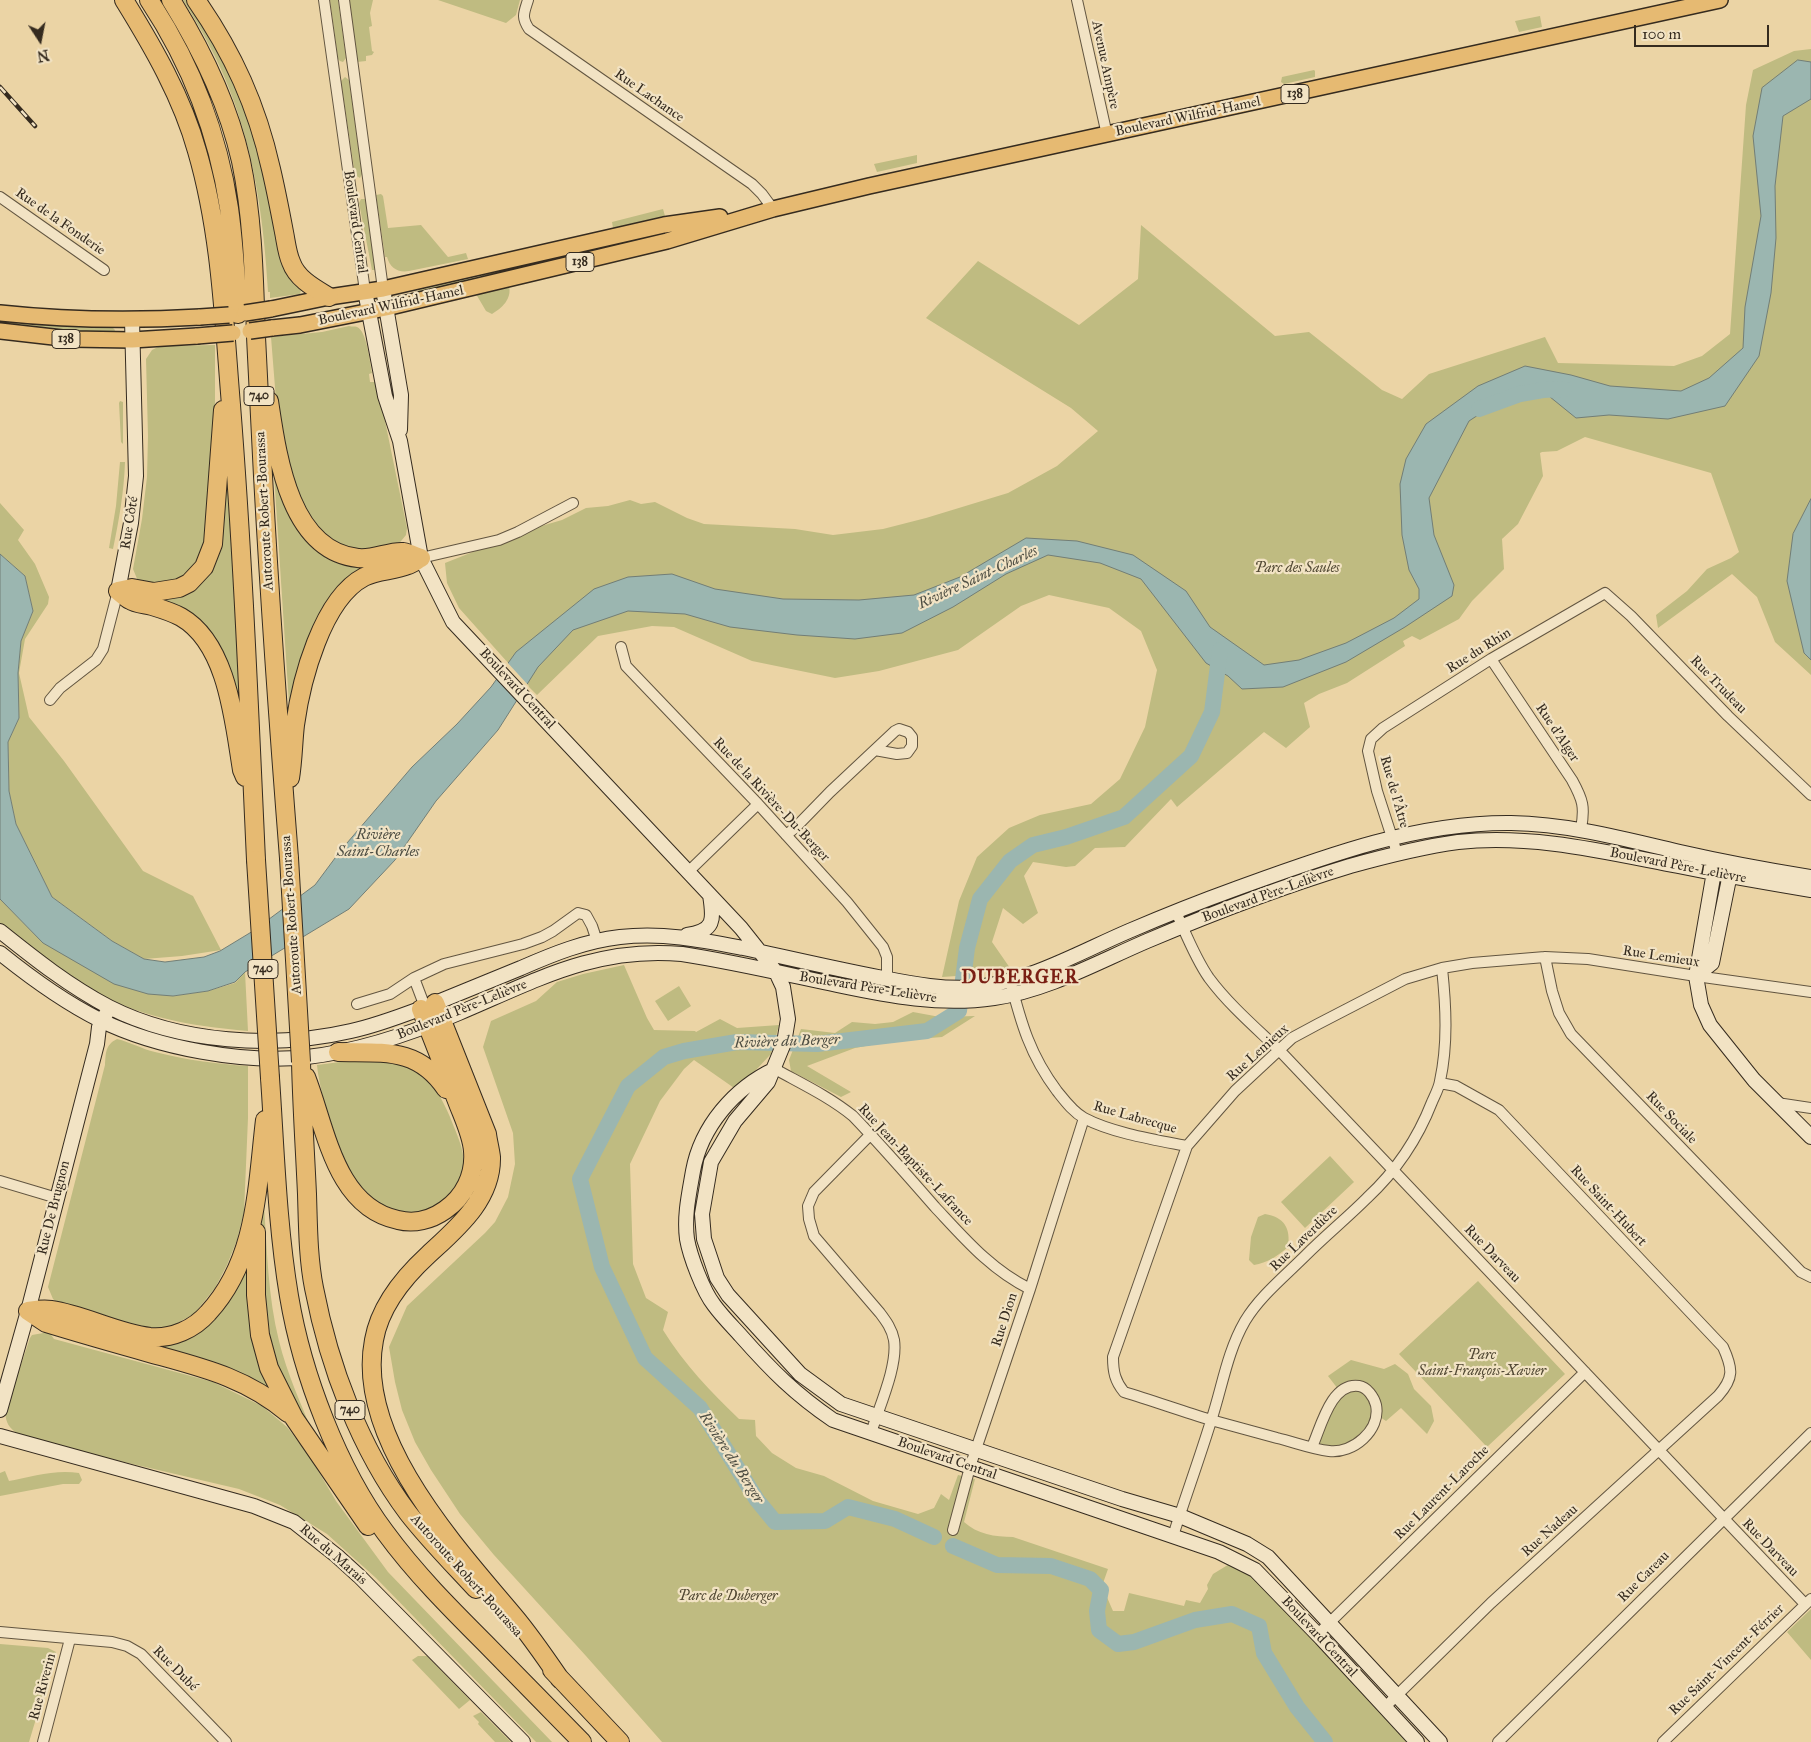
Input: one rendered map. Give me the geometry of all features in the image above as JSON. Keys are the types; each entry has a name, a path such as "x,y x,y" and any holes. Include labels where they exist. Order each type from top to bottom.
{"highway":[{"name":"Autoroute Robert-Bourassa","path":"124,0 169,80 186,119 197,151 212,216 227,360 247,646 256,860 282,1243 289,1296 297,1336 313,1389 343,1460 384,1531 427,1584 582,1742"},
{"path":"149,0 178,50 212,133 233,237 238,307"},
{"name":"Autoroute Robert-Bourassa","path":"171,0 213,77 226,109 241,160 251,234 255,281 272,634 289,858 302,1069 308,1225 314,1286 324,1334 337,1377 350,1408 384,1475 408,1512 433,1543 620,1742"},
{"path":"196,0 223,40 254,106 270,161 291,262 299,276 312,287 329,297"},
{"path":"118,591 132,588 154,592 179,588 189,583 198,575 209,558 216,520 227,360"},
{"path":"258,374 268,397 274,434 289,494 298,514 309,530 326,546 345,556 366,558 402,552 421,558"},
{"path":"285,808 293,762 295,726 299,703 316,642 326,618 342,593 364,576 407,566 421,558"},
{"path":"118,591 131,602 151,605 181,617 202,636 210,647 223,677 233,718 242,770 254,797"},
{"path":"427,1006 487,1134 491,1158 488,1177 482,1195 472,1212 411,1270 384,1310 374,1339 372,1358 373,1384 383,1423 410,1482 449,1538 515,1617 560,1679"},
{"path":"302,1069 316,1103 332,1152 344,1180 356,1196 367,1207 389,1218 402,1221 423,1220 443,1211 461,1196 472,1171 473,1160 472,1142 462,1115 435,1023"},
{"path":"338,1052 391,1053 404,1055 416,1061 428,1068 439,1078 462,1115"},
{"path":"28,1311 50,1309 137,1335 153,1337 168,1336 186,1330 200,1322 215,1306 230,1284 242,1261 249,1238 256,1204 270,1078"},
{"path":"256,1204 256,1294 260,1335 268,1368 294,1418 385,1548 397,1564 427,1584"},
{"path":"28,1311 46,1323 215,1372 245,1384 294,1418"}],"main road":[{"name":"Boulevard Wilfrid-Hamel","path":"0,331 72,339 132,340 197,336 300,325 368,312 667,241 773,209 869,186 1107,135 1700,2 1720,0"},
{"name":"Boulevard Wilfrid-Hamel","path":"0,313 132,320 200,317 238,307 271,309 329,297 382,289 664,225 773,209"}],"street":[{"name":"Boulevard Central","path":"324,0 368,312 385,396 400,441 421,558 453,622 524,695 741,928 776,972 784,987 788,1013 787,1030 777,1062 768,1082 734,1121 711,1162 702,1214 704,1239 717,1278 728,1295 800,1374 841,1404 1122,1500 1180,1516 1247,1544 1268,1557 1440,1742"},
{"name":"Boulevard Central","path":"344,0 382,289 401,396 400,441"},
{"name":"Rue Lachance","path":"528,0 523,16 524,22 530,29 752,184 773,209"},
{"name":"Avenue Ampère","path":"1077,0 1107,135"},
{"path":"335,71 352,68"},
{"path":"349,185 368,182"},
{"name":"Rue de la Fonderie","path":"0,197 104,270"},
{"name":"Rue Côté","path":"50,700 60,688 96,660 103,649 118,591 136,476 132,320"},
{"path":"421,558 500,540 573,503"},
{"name":"Rue du Rhin","path":"1371,739 1383,728 1491,659 1606,594"},
{"name":"Rue Trudeau","path":"1606,594 1631,616 1728,716 1811,796"},
{"name":"Rue de la Rivière-Du-Berger","path":"621,646 626,666 758,804 847,902 883,947 887,957 887,979"},
{"name":"Rue d'Alger","path":"1491,659 1578,791 1584,808 1581,829"},
{"name":"Rue de l'Âtre","path":"1371,739 1368,751 1377,791 1397,853"},
{"path":"786,835 875,750"},
{"path":"688,872 758,804"},
{"name":"Boulevard Père-Lelièvre","path":"981,993 1176,912 1301,866 1392,838 1478,825 1512,823 1581,829 1715,867"},
{"name":"Boulevard Père-Lelièvre","path":"0,953 49,990 102,1021 169,1044 221,1054 270,1058 306,1057 380,1042 435,1023 566,968 595,959 632,953 682,954 876,993 1014,994 1051,982 1183,926 1306,879 1397,853 1482,840 1541,841 1715,867 1811,890"},
{"path":"1715,867 1696,976 1700,1005 1710,1025 1754,1080 1811,1136"},
{"path":"1696,976 1712,963 1731,870"},
{"name":"Boulevard Père-Lelièvre","path":"1731,870 1811,877"},
{"path":"680,936 698,934 710,925 713,916 710,895"},
{"name":"Rue Darveau","path":"1176,912 1188,942 1209,978 1246,1019 1280,1051 1723,1518 1808,1601"},
{"path":"357,1004 390,994 414,978 444,964 523,944 542,937 578,913 586,915 589,919 596,941"},
{"name":"Boulevard Père-Lelièvre","path":"0,931 57,976 109,1006 145,1021 196,1035 232,1039 272,1040 306,1038 369,1027 427,1006 562,950 596,941 632,936 680,936 887,979 944,994"},
{"name":"Rue Lemieux","path":"1312,1447 1333,1398 1352,1385 1363,1386 1376,1403 1376,1418 1372,1429 1361,1441 1345,1450 1330,1451 1312,1447 1212,1420 1124,1392 1116,1383 1113,1371 1114,1357 1187,1146 1235,1091 1292,1038 1404,979 1442,968 1472,963 1545,957 1588,959 1811,992"},
{"name":"Rue Sociale","path":"1545,957 1552,992 1559,1013 1571,1034 1801,1272 1811,1277"},
{"name":"Rue Laverdière","path":"1174,1536 1212,1420 1229,1360 1244,1322 1262,1298 1328,1233 1368,1198 1412,1143 1428,1112 1440,1082 1446,1030 1446,1002 1442,968"},
{"name":"Boulevard Père-Lelièvre","path":"414,978 427,1006"},
{"name":"Rue Labrecque","path":"1010,980 1023,1027 1043,1072 1066,1104 1084,1118 1108,1127 1144,1138 1187,1146"},
{"name":"Rue De Brugnon","path":"0,1410 28,1311 102,1021 109,1006"},
{"name":"Boulevard Central","path":"777,1062 746,1086 724,1108 703,1139 696,1156 686,1216 687,1240 695,1265 713,1304 764,1362 786,1385 833,1420 1220,1552 1255,1570 1318,1634 1417,1742"},
{"name":"Rue Jean-Baptiste-Lafrance","path":"777,1062 853,1116 975,1251 1000,1272 1030,1290"},
{"name":"Rue Saint-Hubert","path":"1440,1082 1456,1086 1499,1110 1723,1348 1729,1361 1731,1375"},
{"path":"1777,1103 1811,1108"},
{"name":"Rue Dion","path":"953,1530 970,1467 1030,1290 1084,1118"},
{"path":"871,1134 814,1192 808,1206 809,1220 814,1236 880,1313 889,1325 894,1339 895,1352 892,1369 871,1433"},
{"path":"0,1181 57,1198"},
{"name":"Rue Laurent-Laroche","path":"1318,1634 1585,1372"},
{"name":"Rue Nadeau","path":"1385,1707 1490,1604 1718,1396 1727,1386 1731,1375"},
{"name":"Rue Careau","path":"1498,1742 1811,1432"},
{"name":"Rue du Marais","path":"0,1436 234,1500 294,1522 359,1576 523,1742"},
{"name":"Rue Saint-Vincent-Férrier","path":"1663,1742 1808,1601"},
{"name":"Rue Dubé","path":"0,1632 112,1642 126,1646 141,1654 226,1742"},
{"name":"Rue Riverin","path":"43,1742 70,1639"}],"green space":[{"path":"183,0 191,0 238,80 302,286 300,294 270,298 257,190 239,115 220,67 203,33"},
{"path":"330,0 338,0 346,58 343,62 338,59"},
{"path":"349,0 373,0 370,13 372,26 369,27 372,51 374,52 372,55 366,56 366,61 357,62"},
{"path":"438,0 520,0 516,15 506,23"},
{"path":"1540,16 1542,27 1519,32 1515,21"},
{"name":"Parc des Saules","path":"1811,49 1811,675 1775,642 1757,597 1732,574 1658,628 1656,615 1687,591 1707,569 1731,558 1739,552 1711,473 1585,437 1557,451 1540,453 1543,476 1518,524 1502,539 1504,569 1472,601 1459,619 1420,640 1412,636 1403,641 1405,646 1347,683 1319,694 1304,703 1310,727 1286,748 1264,732 1177,807 1171,799 1125,847 1095,848 1075,866 1066,867 1033,862 1024,876 1038,913 1023,924 1003,908 992,942 1010,968 971,975 942,977 959,901 977,857 1009,828 1040,815 1091,804 1120,779 1145,727 1157,670 1141,631 1109,608 1049,595 1021,606 958,650 879,671 835,678 752,661 674,627 652,626 598,636 537,695 525,683 536,665 572,628 628,609 685,611 730,625 854,636 902,630 952,606 1005,572 1048,552 1101,558 1142,577 1224,674 1184,594 1133,556 1076,544 1027,540 959,581 914,598 857,604 782,601 711,591 671,577 630,580 596,593 509,664 459,608 447,583 445,563 531,529 562,520 586,508 608,506 630,500 641,504 655,502 704,524 795,529 833,535 883,529 1008,493 1057,466 1098,431 1071,408 926,318 978,261 1079,325 1138,279 1141,225 1275,336 1309,332 1382,390 1402,399 1429,374 1545,337 1558,363 1674,366 1702,356 1730,334 1746,105 1753,70 1794,51"},
{"path":"1314,70 1315,77 1284,84 1281,82 1282,77"},
{"path":"345,77 349,80 362,174 360,178 355,175 341,81"},
{"path":"917,155 917,163 877,172 874,164"},
{"path":"381,194 383,196 388,228 421,225 448,257 466,253 468,259 409,271 395,269 387,257 385,257 376,195"},
{"path":"361,199 366,201 376,270 372,270 359,203"},
{"path":"663,209 665,216 613,228 612,222"},
{"path":"501,271 502,275 419,293 418,290"},
{"path":"509,286 508,299 503,306 492,314 486,311 476,294"},
{"path":"0,319 113,328 115,330 114,333 71,332 0,323"},
{"path":"349,326 360,330 366,341 372,373 369,374 370,382 377,382 407,528 406,535 397,546 350,552 317,532 293,488 278,425 271,337 322,332"},
{"path":"215,345 215,422 210,528 202,563 181,581 148,586 138,581 133,569 147,477 146,359 152,350 160,346"},
{"path":"120,401 123,402 123,444 121,442"},
{"path":"120,462 125,462 121,506 113,549 109,548 116,506"},
{"path":"274,474 305,532 373,562 359,573 293,704 289,704"},
{"path":"223,480 228,480 240,702 235,703 226,669 167,606 156,597 191,587"},
{"path":"0,503 24,530 18,540 35,564 49,597 48,604 25,639 19,673 29,717 64,761 143,871 193,896 221,950 144,959 112,941 52,897 16,824 9,791 8,742 19,718 18,673 21,640 33,611 25,576 0,554"},
{"path":"0,899 43,943 173,996 208,991 235,983 245,972 248,1031 178,1022 144,1013 111,1000 81,984 0,925"},
{"name":"Parc de Duberger","path":"624,965 654,1030 696,1032 720,1019 737,1028 779,1025 771,1054 737,1090 694,1060 684,1069 660,1101 630,1164 633,1264 646,1298 668,1312 663,1330 689,1366 739,1419 755,1420 756,1436 772,1453 796,1468 824,1476 873,1501 918,1514 934,1508 941,1494 949,1500 958,1475 975,1479 964,1522 980,1532 1013,1537 1108,1569 1102,1586 1113,1611 1124,1611 1129,1593 1184,1606 1186,1600 1200,1603 1208,1589 1207,1585 1213,1574 1231,1563 1248,1573 1285,1609 1409,1742 662,1742 494,1555 460,1514 415,1442 402,1410 389,1347 407,1306 485,1233 495,1222 508,1197 515,1164 513,1133 483,1047 491,1021 536,1001 557,982"},
{"path":"679,986 691,1006 668,1021 655,1001"},
{"path":"913,1012 940,1017 975,1016 942,1037 893,1041 855,1048 807,1066 851,1092 841,1097 791,1071 789,1060 801,1029 835,1033 852,1022 875,1024 893,1022"},
{"path":"117,1039 150,1051 178,1057 248,1066 244,1212 237,1240 215,1288 194,1314 170,1327 151,1330 59,1304 53,1299 48,1287 105,1065 107,1050 110,1044"},
{"path":"378,1059 405,1066 431,1083 444,1103 462,1149 463,1168 459,1183 450,1197 430,1209 411,1215 391,1212 363,1192 347,1167 333,1132 322,1095 317,1065"},
{"path":"1330,1156 1354,1182 1305,1228 1281,1202"},
{"path":"260,1205 264,1205 268,1273 275,1324 286,1366 315,1438 310,1440 263,1335"},
{"path":"1265,1214 1277,1218 1285,1224 1289,1240 1288,1247 1272,1259 1254,1265 1249,1260 1251,1237 1258,1217"},
{"path":"250,1257 272,1393 53,1318 178,1338"},
{"name":"Parc Saint-François-Xavier","path":"1478,1281 1565,1374 1487,1447 1399,1354"},
{"path":"49,1332 54,1339 213,1382 262,1406 287,1427 310,1457 336,1501 388,1572 552,1742 536,1742 376,1578 327,1534 280,1505 239,1489 107,1458 15,1432 8,1425 5,1412 30,1338 32,1335"},
{"path":"1351,1360 1384,1369 1395,1364 1408,1374 1414,1389 1431,1406 1434,1421 1427,1434 1401,1408 1386,1421 1380,1417 1380,1402 1366,1383 1360,1382 1338,1389 1328,1376"},
{"path":"1359,1389 1366,1396 1370,1405 1370,1423 1366,1431 1352,1443 1342,1446 1336,1447 1318,1443 1337,1402 1343,1396"},
{"path":"5,1471 9,1481 61,1472 79,1473 82,1480 79,1484 63,1484 0,1496 0,1473"},
{"path":"1811,1609 1811,1660 1787,1632"},
{"path":"0,1644 48,1648 56,1652 29,1742 0,1742"},
{"path":"418,1656 427,1656 470,1700 459,1709 412,1660"},
{"path":"481,1712 511,1742 495,1742 473,1716"}],"water":[{"name":"Rivière Saint-Charles","path":"1798,60 1811,62 1811,99 1783,116 1775,186 1776,238 1771,293 1759,356 1725,406 1668,419 1609,415 1576,418 1539,388 1504,398 1469,421 1429,498 1434,535 1454,585 1452,596 1346,662 1283,687 1242,689 1228,676 1206,663 1141,579 1100,563 1048,555 1006,574 953,607 902,633 855,639 797,635 730,627 685,614 628,611 573,630 538,667 498,730 436,801 395,860 349,909 245,972 235,982 208,991 173,996 148,994 114,984 43,943 0,899 0,554 25,576 33,611 21,641 18,673 19,718 8,742 9,791 16,824 52,897 112,941 144,959 165,962 204,957 220,951 253,931 315,885 341,850 412,767 457,724 491,687 516,652 594,589 628,577 672,574 715,589 783,599 859,600 914,595 960,577 1026,538 1077,541 1133,555 1186,591 1210,627 1264,665 1299,660 1346,643 1394,618 1419,599 1419,589 1409,570 1402,535 1400,484 1406,459 1426,424 1478,386 1525,366 1571,375 1610,386 1681,391 1709,378 1743,348 1745,307 1761,216 1753,136 1762,88"},
{"path":"1811,499 1811,660 1804,653 1787,581 1793,534"}],"pier":[{"path":"506,661 529,686 519,702 495,677"}],"waterway":[{"name":"Rivière Saint-Charles","path":"1479,409 1520,394 1564,389"},
{"name":"Rivière du Berger","path":"934,1537 895,1519 848,1507 825,1521 775,1522 757,1500 700,1408 645,1358 602,1267 580,1179 628,1086 664,1057 684,1051 737,1042 817,1044 927,1031 959,1011 967,948 980,899 1010,861 1033,845 1066,837 1124,817 1191,756 1212,712 1220,650"},
{"name":"Rivière du Berger","path":"953,1546 997,1565 1051,1566 1090,1579 1101,1590 1097,1611 1099,1630 1118,1644 1134,1642 1195,1620 1232,1614 1259,1626 1264,1653 1297,1707 1325,1742"}],"railway":[{"path":"0,87 35,126"}],"district":[{"name":"DUBERGER","path":"1020,978"}]}
